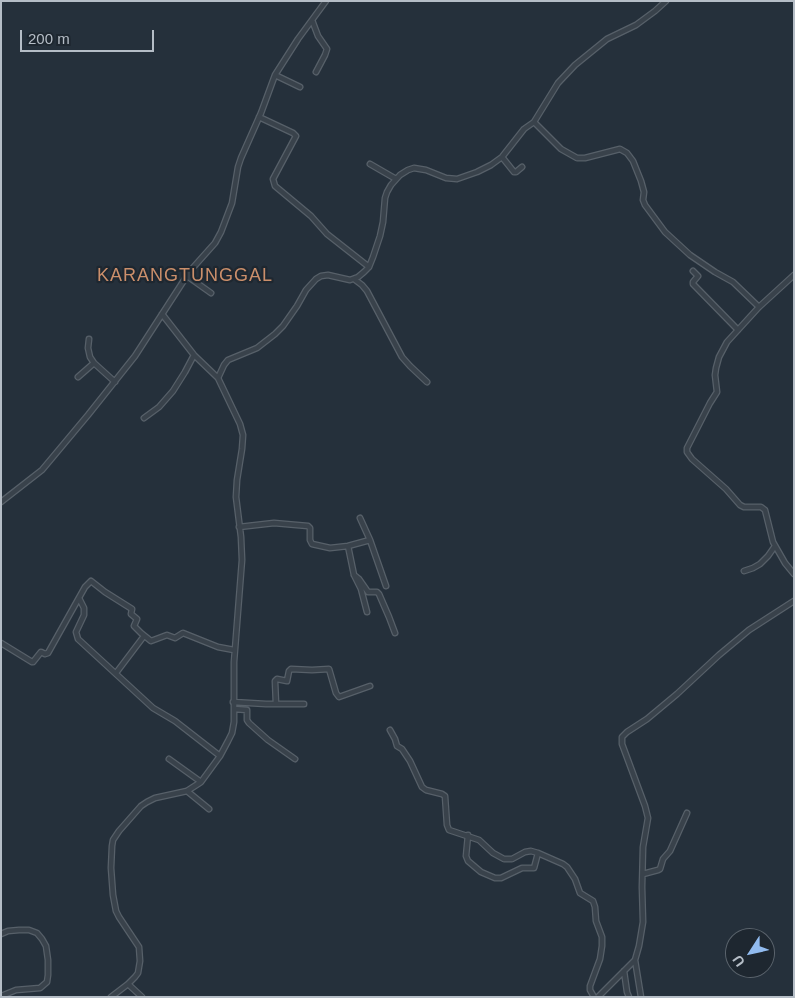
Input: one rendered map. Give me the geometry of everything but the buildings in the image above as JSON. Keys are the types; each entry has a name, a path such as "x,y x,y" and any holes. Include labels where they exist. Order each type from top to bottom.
{"street":[{"path":"1,502 42,470 115,382 135,356 187,276 215,243 232,203 238,167 275,75 326,1"},
{"path":"218,378 228,360 258,348 283,326 306,290 316,279 321,276 328,276 347,280 354,279 369,267 380,236 385,198 396,179 414,168 426,170 446,178 457,179 484,169 502,157 519,134 534,122 558,82 575,65 607,39 636,25 666,1"},
{"path":"312,20 318,36 327,49 326,55 316,72"},
{"path":"275,75 300,87"},
{"path":"259,117 296,135 273,179 274,186 311,216 327,234 369,267"},
{"path":"534,122 561,150 577,158 585,158 620,149 627,152 641,181 645,205 665,232 696,259 733,282 759,307"},
{"path":"502,157 514,172 522,166"},
{"path":"370,164 396,179"},
{"path":"693,271 698,276 693,284 738,330"},
{"path":"794,275 759,307 727,342 719,357 715,375 717,391 688,445 687,452 740,505 764,509 767,513 775,546 794,574"},
{"path":"187,276 211,293"},
{"path":"354,279 362,285 376,305 402,357 427,382"},
{"path":"111,997 128,984 138,973 140,967 140,952 136,942 116,911 111,868 113,840 146,802 155,798 187,791 201,782 220,756 232,733 234,722 234,650 242,560 237,509 237,480 243,435 240,424 218,378 194,355 162,314"},
{"path":"89,339 89,354 94,363 115,382"},
{"path":"144,418 168,398 194,355"},
{"path":"78,376 94,363"},
{"path":"360,518 386,586"},
{"path":"239,527 274,523 308,526 310,528 310,540 313,544 330,548 348,546 370,540"},
{"path":"348,546 354,575 361,589 367,612"},
{"path":"744,571 760,564 775,546"},
{"path":"354,575 368,592 377,592 379,594 395,633"},
{"path":"1,643 30,662 33,662 41,652 48,653 87,585 92,582 132,609 131,614 137,618 134,626 152,642 167,635 175,638 184,633 234,650"},
{"path":"79,598 84,608 84,615 76,632 77,637 153,708 175,721 220,756"},
{"path":"390,730 397,746 402,749 410,761 422,787 445,796 449,830 479,840 493,853 504,859 514,858 531,851 565,865 575,879 580,893 592,900 595,905 596,921 602,937 600,959 590,984 590,990 596,997 634,960 639,946 643,922 644,846 648,814 622,744 622,737 677,694 719,654 749,630 794,601"},
{"path":"116,673 144,636"},
{"path":"276,704 275,681 277,679 287,681 291,669 329,669 339,697 370,686"},
{"path":"233,702 304,704"},
{"path":"234,709 247,710 248,722 268,740 295,759"},
{"path":"169,759 201,782"},
{"path":"187,791 209,810"},
{"path":"643,874 660,869 663,859 670,851 687,813"},
{"path":"468,835 466,856 468,862 480,872 495,878 501,878 522,868 534,868 538,853"},
{"path":"1,934 19,930 29,930 37,933 46,946 48,975 47,982 40,988 16,990 1,995"},
{"path":"634,960 641,997"},
{"path":"624,971 629,997"},
{"path":"128,984 142,997"}],"district":[{"name":"KARANGTUNGGAL","path":"185,276"}]}
